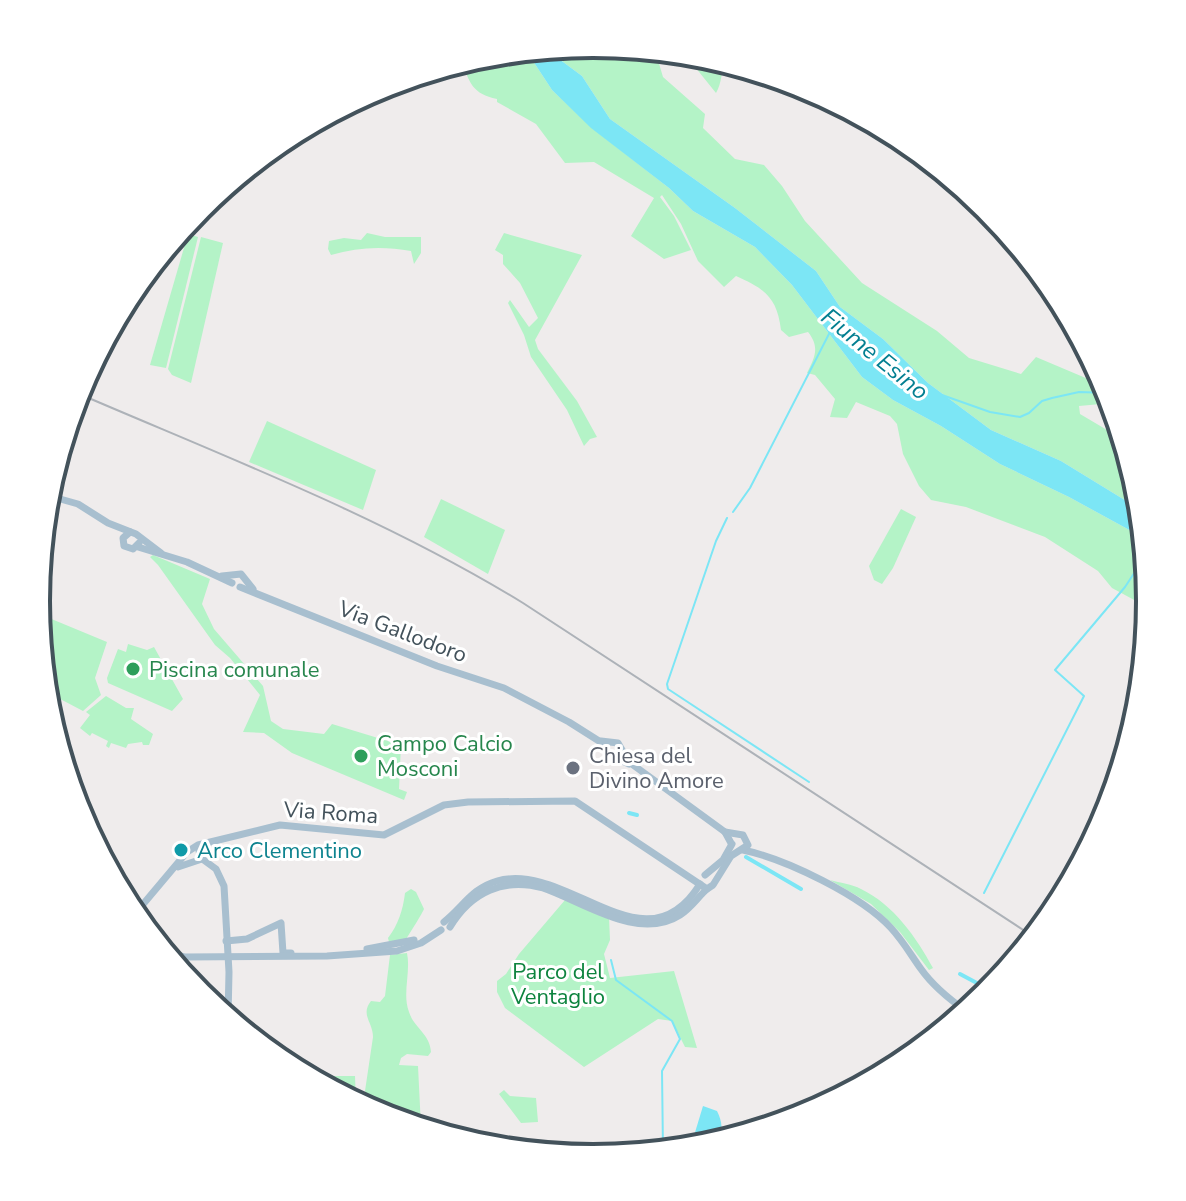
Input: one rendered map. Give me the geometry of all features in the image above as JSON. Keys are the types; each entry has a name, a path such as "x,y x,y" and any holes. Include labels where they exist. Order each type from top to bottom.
{"main road":[{"path":"59,499 78,504 108,523 123,538 130,532"},
{"name":"Via Gallodoro","path":"108,523 130,532 138,542 161,553 437,666 504,688 608,746"},
{"name":"Via Gallodoro","path":"123,538 122,543 127,549 138,542"},
{"path":"618,754 619,744 608,746 608,755 618,754 725,832 743,835 771,858 871,909 894,931 930,980 957,1003"},
{"name":"Via Roma","path":"175,869 187,852 203,845 280,825 384,835 452,802 575,801 686,875 703,881"},
{"path":"725,832 732,844 741,850 771,858"},
{"path":"183,956 253,955 267,958 362,951 403,944 429,936 444,926 468,897 498,881 517,878 534,880 595,906 646,922 675,912 685,905 723,860 736,835"},
{"path":"703,881 711,876 714,881 727,861 748,842"},
{"path":"203,845 199,851 202,859 216,869 223,881 227,942 222,957 227,1002"},
{"path":"727,861 740,855 759,855"},
{"path":"144,904 175,869 202,859"},
{"path":"227,942 247,939 281,923 283,953 362,951"}],"green space":[{"path":"559,59 658,62 663,77 705,114 703,128 735,159 764,165 805,221 862,283 937,331 969,358 1021,374 1036,357 1089,379 1099,404 1079,406 1080,414 1108,431 1127,501 1061,461 991,430 928,383 883,339 840,307 816,271 735,208 610,119 582,76"},
{"path":"533,61 552,90 592,128 669,188 693,211 755,247 792,285 862,377 893,400 1000,464 1131,531 1136,601 1112,588 1098,571 1045,537 966,507 931,500 919,486 903,454 897,424 890,416 856,402 847,418 830,417 835,399 815,375 807,373 815,352 808,332 789,337 781,330 773,302 755,285 736,276 724,287 698,261 681,224 662,195 660,197 674,216 691,250 664,259 631,236 654,198 594,162 565,163 536,124 497,102 497,99 477,91 467,73"},
{"path":"695,67 722,73 716,93"},
{"path":"367,233 385,237 421,237 421,253 414,264 411,251 401,249 361,249 331,255 329,241 344,238 361,240"},
{"path":"504,233 582,255 535,340 538,349 577,401 597,437 584,446 567,410 531,357 508,303 510,300 529,327 538,318 520,283 503,264 503,255 495,250"},
{"path":"192,235 198,237 166,368 150,365 186,241"},
{"path":"201,237 223,243 191,383 172,375 168,369"},
{"path":"267,421 376,470 363,510 249,462"},
{"path":"441,499 505,530 488,574 424,537"},
{"path":"901,509 916,517 893,568 882,584 874,580 869,566"},
{"path":"153,555 210,579 202,604 214,629 263,686 271,721 283,729 324,734 332,724 401,745 399,789 407,792 404,800 292,753 264,733 243,732 260,695 230,658 215,645 150,557"},
{"path":"51,619 107,642 95,678 101,695 83,711 59,698"},
{"name":"Piscina comunale","path":"128,644 147,650 154,647 183,699 172,711 108,683 118,649 126,652"},
{"path":"106,696 126,708 134,708 131,719 153,734 149,745 142,742 128,744 126,748 111,743 109,748 106,746 108,741 92,733 90,736 80,728 90,715 86,712"},
{"path":"830,880 857,887 884,904 911,934 933,968 929,970 900,932 871,904"},
{"path":"411,889 416,892 424,909 406,939 389,942 405,893"},
{"name":"Parco del Ventaglio","path":"565,900 609,917 610,940 604,954 610,978 674,971 697,1048 685,1047 672,1021 658,1019 584,1067 505,1008 497,992 497,981"},
{"path":"407,953 407,1005 411,1018 430,1046 428,1056 407,1054 401,1058 399,1065 418,1066 420,1116 365,1091 373,1037 367,1010 371,1001 380,1002 385,996 390,955"},
{"path":"330,1076 355,1076 356,1089"},
{"path":"504,1090 510,1096 536,1098 538,1122 521,1123 499,1094"}],"water":[{"name":"Fiume Esino","path":"559,59 582,76 610,119 735,208 816,271 840,307 883,339 928,383 991,430 1061,461 1127,501 1131,531 1000,464 893,400 862,377 792,285 755,247 693,211 669,188 591,128 552,90 533,61"},
{"path":"703,1106 717,1111 721,1128 695,1134"}],"waterway":[{"name":"Fiume Esino","path":"733,512 750,488 831,330"},
{"path":"942,395 990,412 1020,417 1042,401 1079,392 1095,393"},
{"path":"727,518 716,541 667,684 668,689 809,782"},
{"path":"984,893 1084,696 1055,670 1135,571"},
{"path":"629,813 637,815"},
{"path":"746,857 801,889"},
{"path":"611,960 616,980 672,1021 680,1039 662,1071 663,1139"},
{"path":"960,974 978,983"}],"railway":[{"path":"89,398 304,490 470,572 523,603 1024,931"}],"place":[{"name":"Piscina comunale","path":"133,669"},
{"name":"Campo Calcio Mosconi","path":"361,756"},
{"name":"Chiesa del Divino Amore","path":"573,768"},
{"name":"Arco Clementino","path":"181,850"}]}
